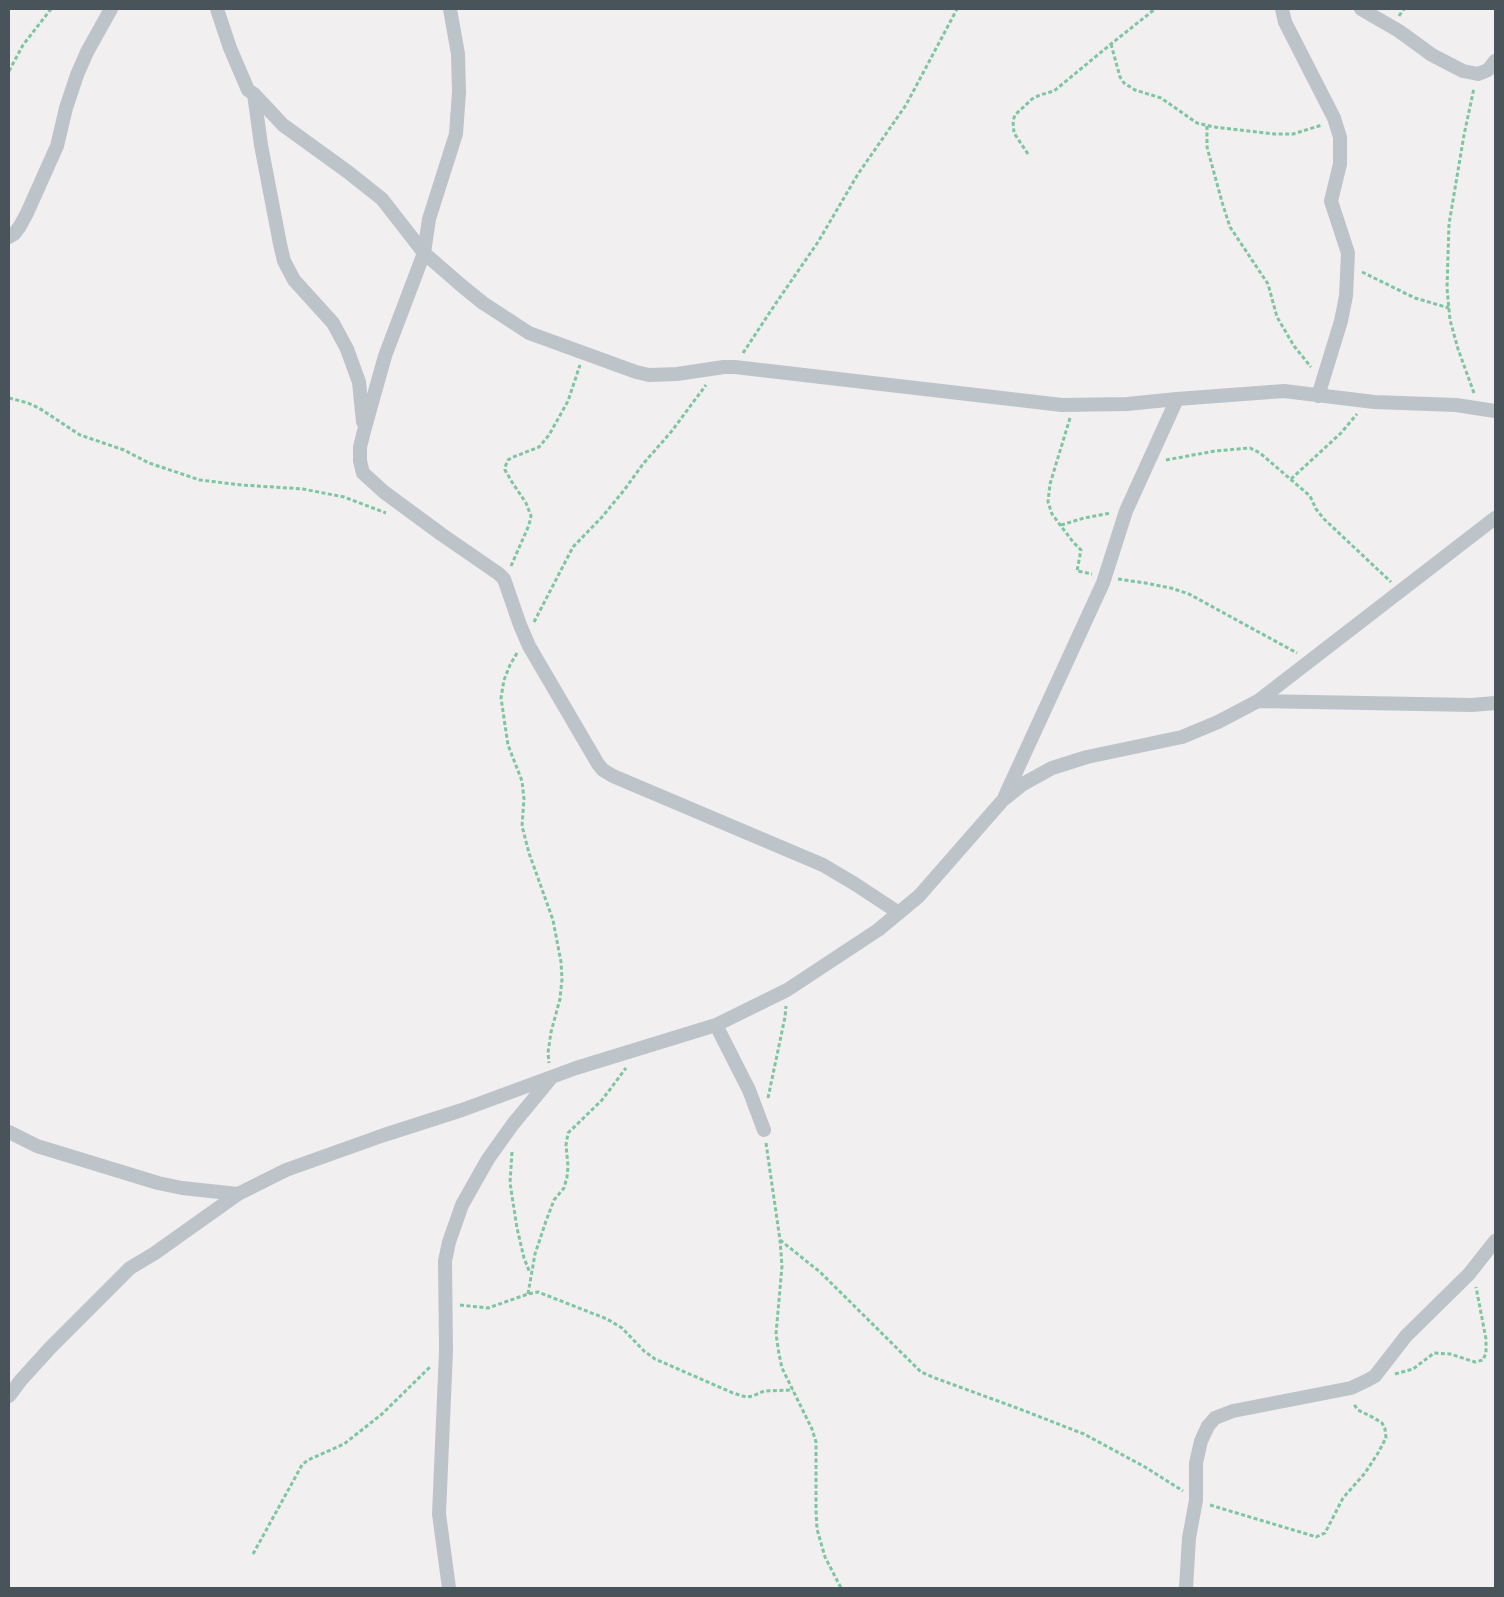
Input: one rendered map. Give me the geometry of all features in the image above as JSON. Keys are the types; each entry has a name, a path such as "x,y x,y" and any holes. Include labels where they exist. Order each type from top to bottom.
{"street":[{"path":"9,237 20,226 27,213 57,146 66,108 77,75 110,9"},
{"path":"217,9 230,48 248,90 283,125 382,199 424,252 483,303 529,333 636,372 649,375 677,374 735,367 1074,405 1127,404 1284,392 1368,402 1456,405 1495,411"},
{"path":"450,9 458,54 459,92 456,134 429,219 424,252 385,356 364,431 360,447 360,461 363,473 384,492 440,534 500,574 504,579 526,638 603,770 613,776 823,865 898,913"},
{"path":"1282,9 1285,22 1334,120 1340,137 1340,164 1332,201 1348,253 1348,265 1344,308 1318,396"},
{"path":"1361,9 1399,31 1432,55 1463,71 1478,74 1488,70 1495,61"},
{"path":"254,94 263,154 284,261 294,280 333,323 347,349 359,382 364,431"},
{"path":"1003,800 1105,577 1126,511 1177,399"},
{"path":"9,1396 51,1348 130,1268 155,1253 238,1194 286,1170 384,1135 462,1110 576,1068 716,1025 787,990 878,930 925,890 1003,800 1023,784 1052,768 1087,757 1182,737 1218,722 1258,701 1495,518"},
{"path":"1258,701 1472,705 1495,703"},
{"path":"716,1025 749,1090 764,1130"},
{"path":"449,1588 439,1514 446,1351 445,1261 453,1227 462,1205 488,1159 513,1124 551,1078"},
{"path":"9,1132 37,1146 158,1183 182,1188 238,1194"},
{"path":"1186,1588 1189,1538 1196,1500 1196,1462 1201,1441 1208,1426 1215,1418 1233,1411 1351,1388 1368,1380 1374,1376 1406,1336 1472,1269 1495,1241"}],"path":[{"path":"9,71 23,45 51,9"},
{"path":"735,367 818,242 858,174 906,105 957,9"},
{"path":"1028,154 1014,132 1013,121 1015,115 1040,95 1054,91 1155,9"},
{"path":"1111,44 1120,76 1124,83 1135,90 1161,98 1197,123 1253,132 1293,134 1310,130 1334,120"},
{"path":"1478,74 1464,135 1449,224 1447,288 1450,320 1458,349 1480,408"},
{"path":"1207,126 1207,147 1230,227 1268,284 1276,318 1294,346 1323,381"},
{"path":"1348,265 1415,298 1449,308"},
{"path":"504,579 518,552 531,516 526,502 512,482 505,467 508,460 539,447 549,435 568,401 585,353"},
{"path":"551,1078 548,1053 551,1032 560,999 561,962 553,920 522,826 524,799 522,781 508,745 501,698 504,680 510,665 573,547 602,518 643,464 671,432 718,368"},
{"path":"9,398 40,408 80,435 200,480 303,489 344,498 387,514"},
{"path":"1292,479 1341,433 1368,402"},
{"path":"1074,405 1050,484 1048,502 1052,514 1081,550 1077,572 1145,582 1189,594 1310,660"},
{"path":"1149,461 1172,460 1216,450 1250,448 1260,453 1310,496 1316,509 1324,519 1400,591"},
{"path":"1061,526 1084,518 1126,511"},
{"path":"766,1106 785,1018 787,990"},
{"path":"528,1294 535,1254 546,1221 554,1200 564,1188 567,1178 566,1144 568,1133 602,1100 641,1048"},
{"path":"513,1124 510,1182 517,1228 524,1258 531,1275"},
{"path":"764,1130 782,1266 776,1334 782,1368 812,1429 816,1442 817,1529 825,1557 840,1588"},
{"path":"780,1240 820,1272 921,1372 1084,1434 1173,1484 1196,1500 1310,1535 1316,1536 1325,1533 1342,1498 1365,1473 1386,1438 1386,1429 1382,1423 1354,1406 1351,1388"},
{"path":"1368,1380 1413,1369 1434,1353 1450,1354 1475,1362 1483,1360 1486,1353 1486,1339 1472,1269"},
{"path":"445,1303 488,1308 538,1292 607,1319 622,1328 655,1359 733,1393 746,1397 764,1391 793,1390"},
{"path":"253,1554 302,1466 308,1460 344,1444 352,1438 382,1414 446,1351"}]}
